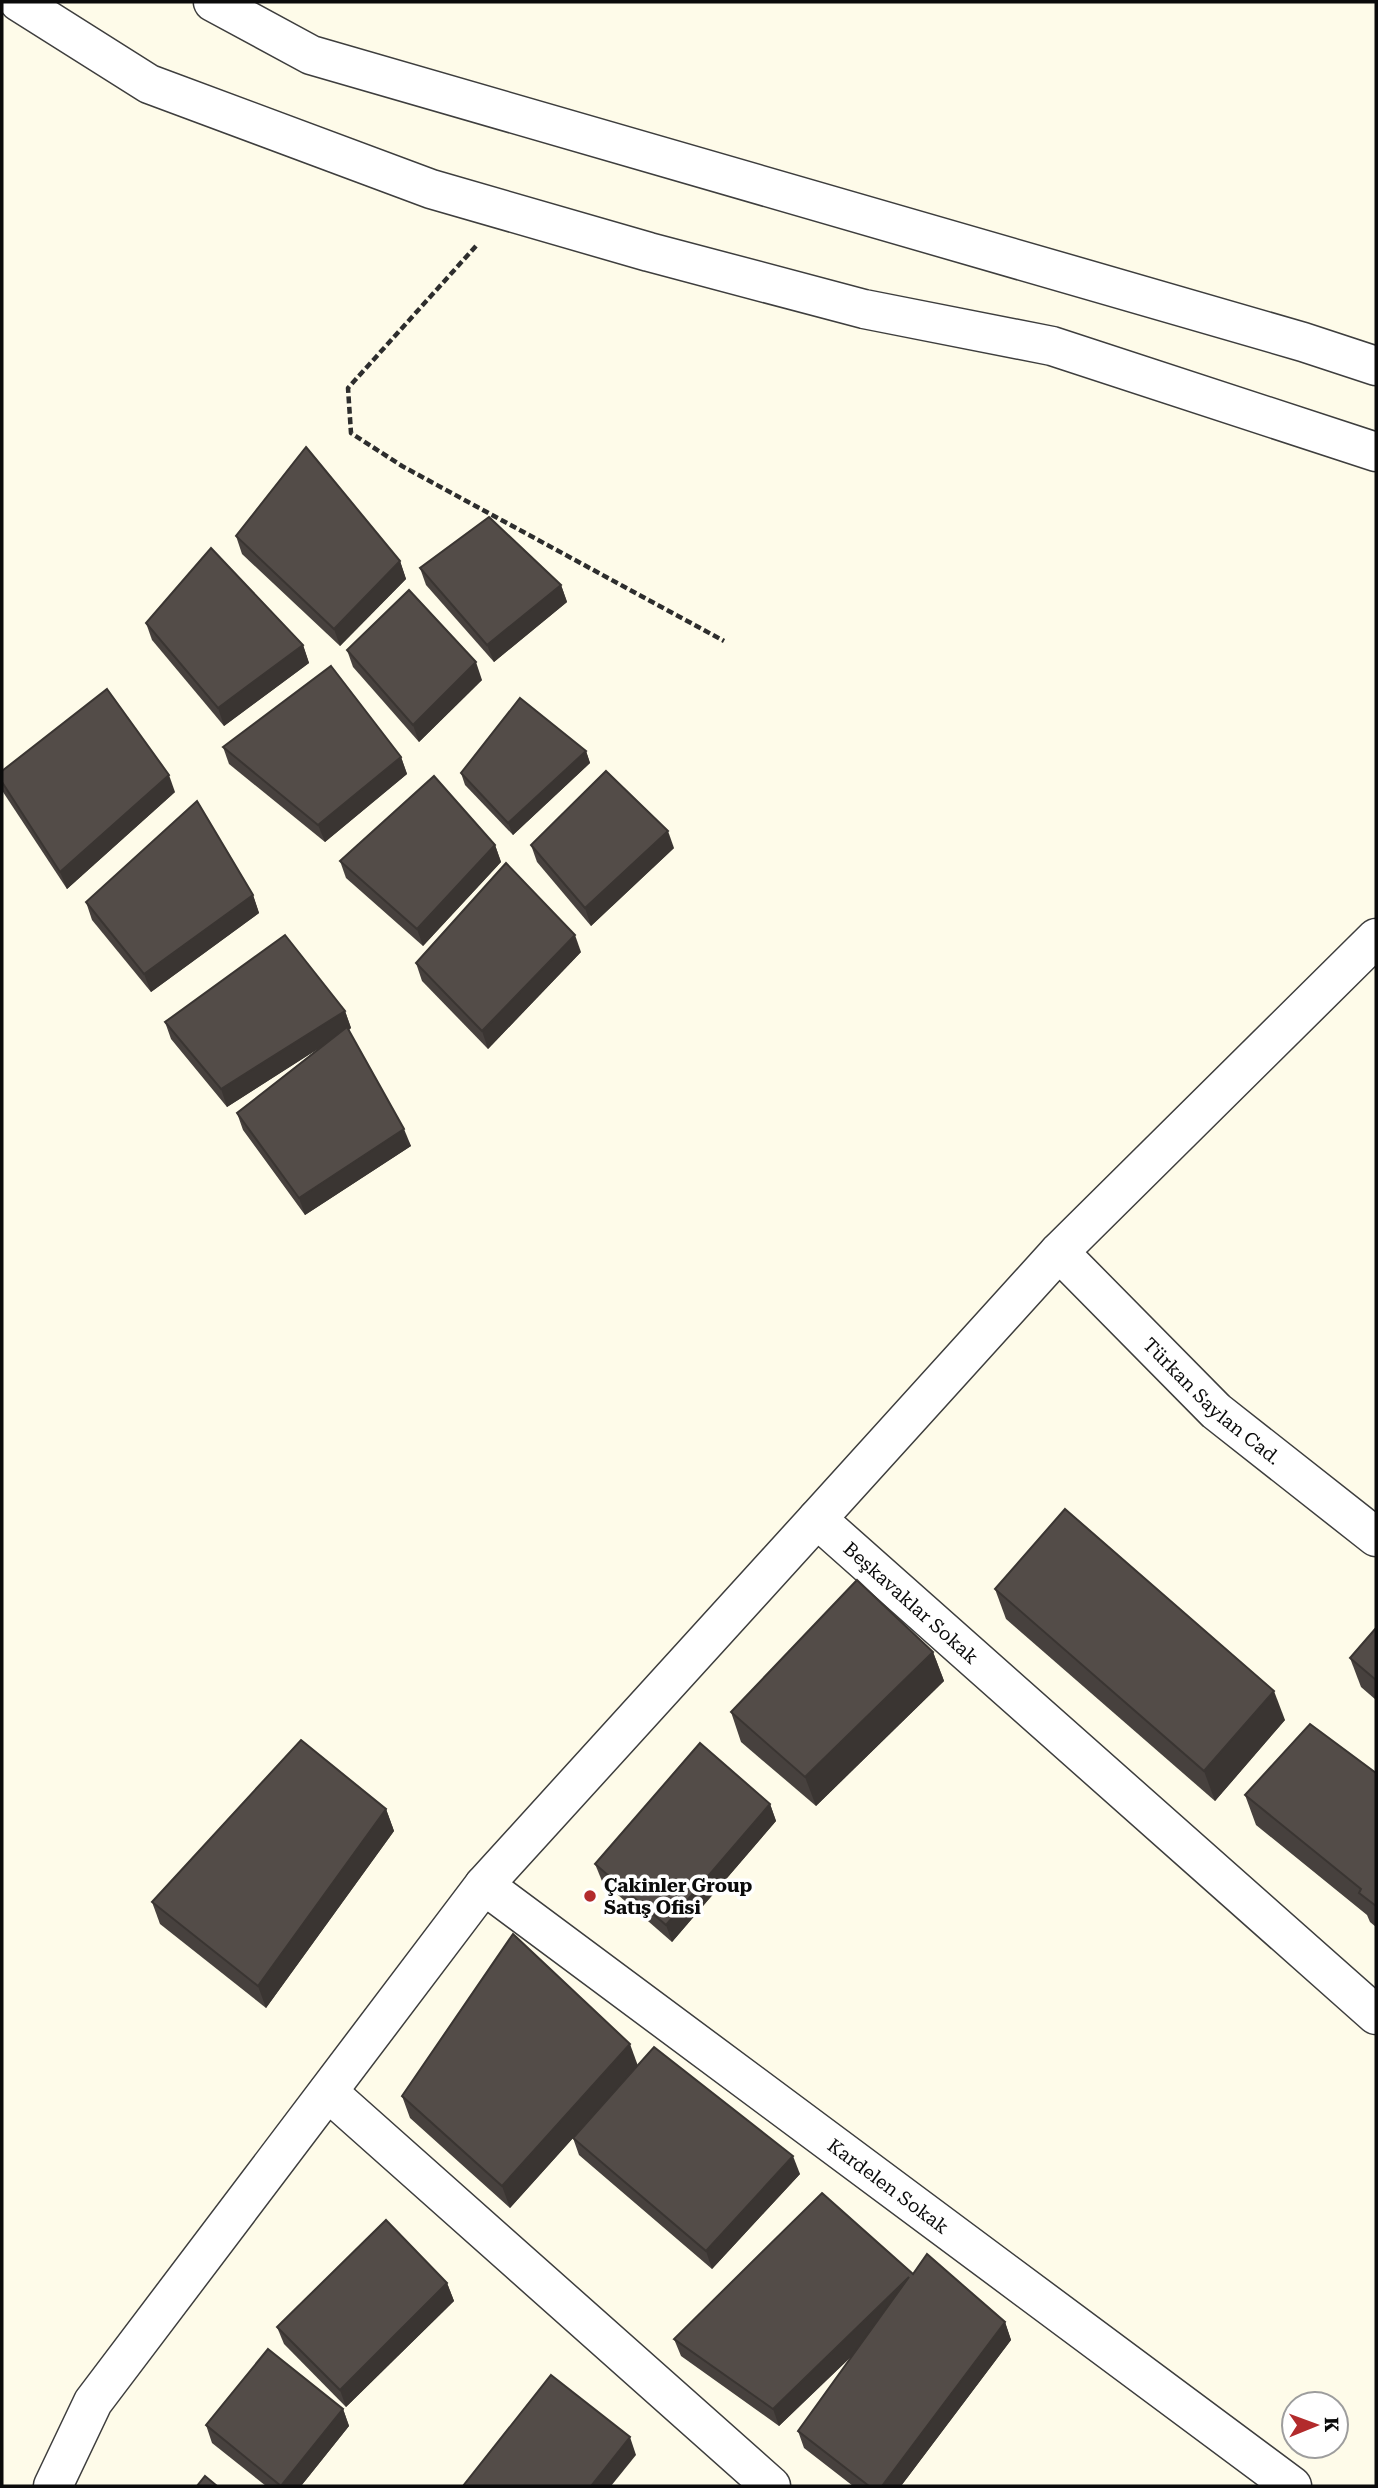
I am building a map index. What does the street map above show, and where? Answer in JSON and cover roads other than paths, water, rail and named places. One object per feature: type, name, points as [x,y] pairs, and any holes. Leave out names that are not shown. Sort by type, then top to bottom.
[{"type":"street","points":[[19,2],[149,85],[431,189],[649,253],[864,309],[1052,346],[1376,452]]},
{"type":"street","points":[[213,2],[311,55],[1277,334],[1376,366]]},
{"type":"street","points":[[53,2486],[93,2402],[484,1885],[1059,1252],[1376,938]]},
{"type":"street","name":"Türkan Saylan Cad.","points":[[1059,1252],[1216,1411],[1376,1537]]},
{"type":"street","name":"Beşkavaklar Sokak","points":[[817,1519],[1376,2015]]},
{"type":"street","name":"Kardelen Sokak","points":[[484,1885],[1292,2486]]},
{"type":"street","points":[[328,2092],[771,2486]]},
{"type":"place","name":"Çakinler Group Satış Ofisi","points":[[590,1896]]}]
